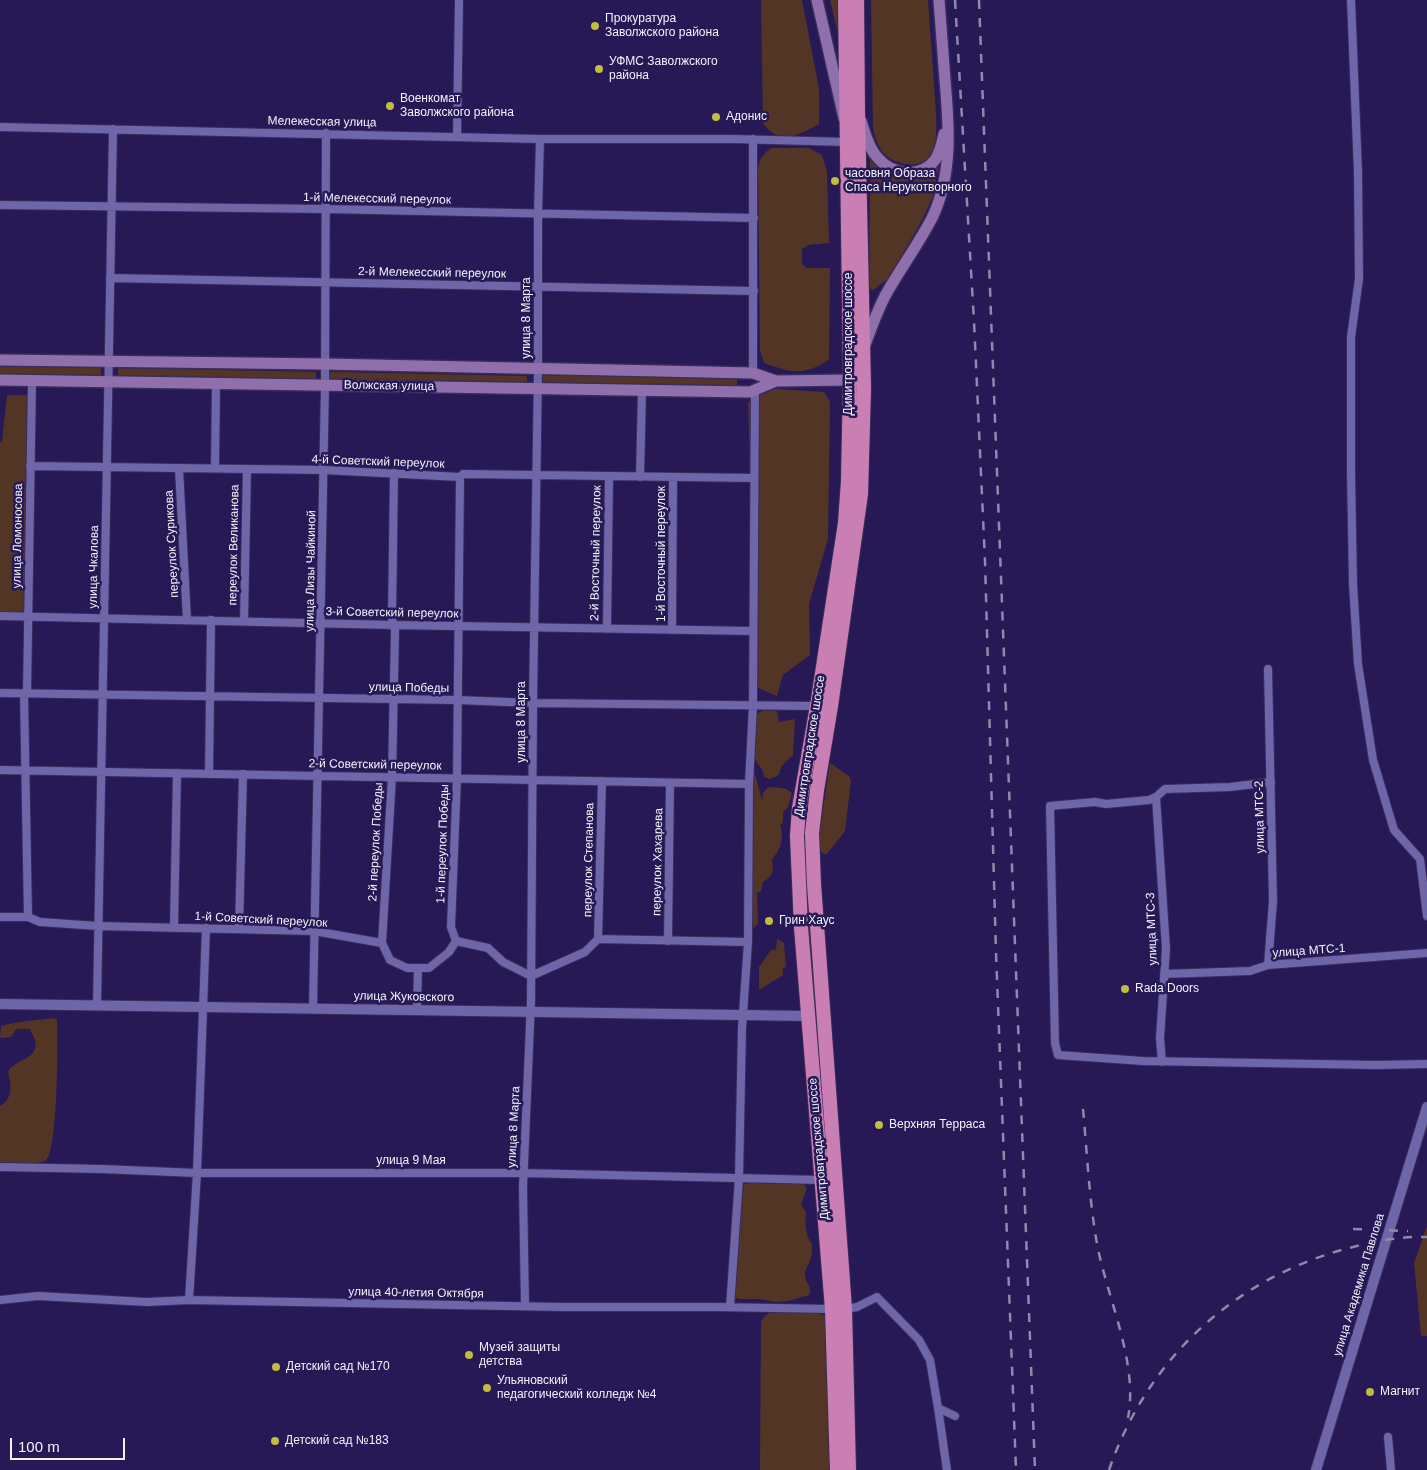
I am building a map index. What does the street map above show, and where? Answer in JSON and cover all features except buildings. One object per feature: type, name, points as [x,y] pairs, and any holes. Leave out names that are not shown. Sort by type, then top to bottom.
[{"type":"highway","points":[[846,0],[851,138]]},
{"type":"highway","points":[[851,138],[858,114],[857,0]]},
{"type":"highway","name":"Димитровградское шоссе","points":[[837,1470],[844,1308],[821,1180],[798,880],[798,830],[799,808],[817,706],[845,523],[857,379],[863,352],[851,138]]},
{"type":"highway","name":"Димитровградское шоссе","points":[[849,1470],[844,1308],[812,833],[861,494],[864,443],[857,379],[851,138]]},
{"type":"highway","points":[[808,1016],[824,1016]]},
{"type":"main road","points":[[817,0],[838,98],[851,138]]},
{"type":"main road","points":[[863,352],[873,321],[885,296],[932,217],[938,203],[946,172],[948,118],[940,0]]},
{"type":"main road","points":[[858,114],[869,144],[877,157],[892,169],[903,173],[919,171],[935,160],[948,118]]},
{"type":"main road","name":"Волжская улица","points":[[0,360],[325,364],[538,370],[754,373],[776,382]]},
{"type":"main road","name":"Волжская улица","points":[[0,380],[750,392],[776,382],[857,379]]},
{"type":"street","points":[[456,137],[459,0]]},
{"type":"street","points":[[1352,0],[1358,172],[1359,279],[1351,337],[1351,472],[1353,584],[1358,664],[1374,760],[1394,830],[1420,859],[1427,916]]},
{"type":"street","name":"Мелекесская улица","points":[[0,127],[540,139],[851,138]]},
{"type":"street","name":"улица Чкалова","points":[[97,1005],[113,129]]},
{"type":"street","name":"улица Лизы Чайкиной","points":[[313,1008],[324,470],[326,133]]},
{"type":"street","name":"улица 8 Марта","points":[[526,1306],[523,1173],[531,976],[540,139]]},
{"type":"street","points":[[753,139],[754,373]]},
{"type":"street","name":"1-й Мелекесский переулок","points":[[0,205],[326,209],[754,218]]},
{"type":"street","name":"2-й Мелекесский переулок","points":[[110,278],[754,291]]},
{"type":"street","name":"улица Ломоносова","points":[[28,917],[24,771],[32,380]]},
{"type":"street","points":[[215,468],[216,384]]},
{"type":"street","points":[[640,477],[642,390]]},
{"type":"street","points":[[730,1307],[739,1178],[743,1015],[748,942],[749,784],[753,705],[755,390]]},
{"type":"street","name":"4-й Советский переулок","points":[[30,466],[324,470],[460,477],[463,474],[754,478]]},
{"type":"street","name":"переулок Сурикова","points":[[180,468],[186,620]]},
{"type":"street","name":"переулок Великанова","points":[[244,621],[247,469]]},
{"type":"street","name":"2-й переулок Победы","points":[[382,943],[392,777],[394,699],[395,631],[392,619],[394,474]]},
{"type":"street","name":"1-й переулок Победы","points":[[456,940],[451,927],[456,778],[460,477]]},
{"type":"street","name":"2-й Восточный переулок","points":[[607,629],[609,477]]},
{"type":"street","name":"1-й Восточный переулок","points":[[672,630],[674,478]]},
{"type":"street","name":"3-й Советский переулок","points":[[0,616],[753,631]]},
{"type":"street","points":[[209,774],[211,620]]},
{"type":"street","name":"улица МТС-2","points":[[1268,669],[1273,901],[1268,965]]},
{"type":"street","name":"улица Победы","points":[[0,693],[457,700],[533,703],[817,706]]},
{"type":"street","name":"2-й Советский переулок","points":[[0,770],[749,784]]},
{"type":"street","points":[[174,927],[177,773]]},
{"type":"street","points":[[239,929],[243,774]]},
{"type":"street","name":"переулок Степанова","points":[[598,939],[602,781]]},
{"type":"street","points":[[1270,782],[1230,787],[1165,788],[1156,797],[1149,800],[1050,806],[1054,1034],[1058,1055],[1162,1062],[1350,1065],[1427,1064]]},
{"type":"street","name":"переулок Хахарева","points":[[668,940],[670,783]]},
{"type":"street","name":"улица МТС-3","points":[[1156,797],[1166,948],[1160,1038],[1162,1062]]},
{"type":"street","name":"1-й Советский переулок","points":[[0,917],[28,917],[40,922],[98,926],[314,931],[382,943]]},
{"type":"street","points":[[189,1300],[197,1174],[206,928]]},
{"type":"street","points":[[382,943],[390,960],[408,968],[430,968],[449,952],[456,940],[488,948],[503,962],[531,976],[585,952],[598,939],[748,942]]},
{"type":"street","name":"улица МТС-1","points":[[1164,974],[1250,971],[1268,965],[1427,953]]},
{"type":"street","points":[[417,1010],[418,968]]},
{"type":"street","name":"улица Жуковского","points":[[0,1004],[808,1016]]},
{"type":"street","name":"улица Академика Павлова","points":[[1316,1470],[1427,1107]]},
{"type":"street","name":"улица 9 Мая","points":[[0,1167],[102,1169],[197,1174],[523,1173],[821,1180]]},
{"type":"street","name":"улица 40-летия Октября","points":[[0,1300],[38,1296],[147,1302],[189,1300],[526,1306],[844,1308]]},
{"type":"street","points":[[844,1308],[877,1297],[919,1340],[930,1360],[947,1470]]},
{"type":"street","points":[[938,1408],[955,1416]]},
{"type":"street","points":[[1388,1437],[1391,1470]]},
{"type":"shaded area","points":[[761,0],[802,0],[819,89],[819,124],[797,135],[782,136],[776,134],[763,123]]},
{"type":"shaded area","points":[[830,0],[840,0],[842,51]]},
{"type":"shaded area","points":[[871,0],[928,0],[936,130],[935,145],[932,153],[928,159],[922,162],[907,164],[892,160],[883,152],[876,139],[873,128]]},
{"type":"shaded area","points":[[772,148],[809,148],[822,155],[827,171],[829,243],[808,245],[802,249],[802,264],[807,268],[830,268],[829,360],[804,371],[790,371],[764,363],[760,351],[758,168],[762,156]]},
{"type":"shaded area","points":[[870,158],[887,172],[903,178],[920,176],[939,166],[933,196],[923,218],[890,277],[873,290],[869,288]]},
{"type":"shaded area","points":[[0,365],[101,366],[101,376],[0,375]]},
{"type":"shaded area","points":[[118,368],[316,372],[316,382],[118,378]]},
{"type":"shaded area","points":[[329,372],[527,376],[527,385],[329,382]]},
{"type":"shaded area","points":[[543,375],[737,378],[737,388],[543,384]]},
{"type":"shaded area","points":[[765,388],[824,392],[830,402],[828,539],[809,604],[810,655],[783,675],[777,696],[756,687],[748,403]]},
{"type":"shaded area","points":[[7,395],[31,395],[27,612],[0,612],[0,442],[2,442]]},
{"type":"shaded area","points":[[764,710],[777,711],[779,722],[795,719],[793,755],[783,765],[779,775],[769,779],[764,777],[753,751],[753,716]]},
{"type":"shaded area","points":[[830,763],[849,776],[851,781],[845,831],[826,855],[820,851],[819,835]]},
{"type":"shaded area","points":[[752,770],[754,771],[762,800],[763,793],[768,787],[783,788],[792,793],[788,807],[783,812],[783,822],[780,826],[782,839],[772,859],[772,872],[770,877],[763,882],[761,891],[757,893],[758,924],[752,929],[745,831]]},
{"type":"shaded area","points":[[777,939],[784,943],[786,967],[783,968],[783,975],[759,990],[759,967],[771,950],[776,950]]},
{"type":"shaded area","points":[[53,1018],[57,1020],[57,1070],[55,1117],[50,1152],[46,1160],[37,1163],[0,1162],[0,1106],[8,1099],[9,1095],[8,1072],[15,1064],[34,1052],[36,1047],[30,1029],[16,1029],[11,1037],[0,1038],[1,1026]]},
{"type":"shaded area","points":[[795,1180],[801,1181],[807,1188],[801,1205],[806,1212],[806,1229],[812,1244],[811,1257],[805,1274],[810,1288],[809,1295],[788,1301],[776,1302],[759,1299],[739,1299],[731,1296],[728,1280],[729,1255],[739,1225],[740,1214],[734,1193],[749,1182],[781,1184]]},
{"type":"shaded area","points":[[1427,1226],[1427,1336],[1421,1336],[1414,1263]]},
{"type":"shaded area","points":[[773,1312],[815,1312],[826,1316],[831,1470],[760,1470],[761,1322],[763,1318]]},
{"type":"railway","points":[[955,0],[974,321],[985,561],[996,953],[1016,1470]]},
{"type":"railway","points":[[979,0],[1035,1470]]},
{"type":"railway","points":[[1083,1109],[1096,1238],[1100,1259],[1120,1328],[1129,1374],[1128,1418]]},
{"type":"railway","points":[[1353,1229],[1408,1231]]},
{"type":"railway","points":[[1109,1470],[1125,1430],[1146,1393],[1171,1360],[1199,1330],[1231,1304],[1266,1281],[1304,1263],[1345,1249],[1375,1242],[1406,1237],[1427,1237]]},
{"type":"place","name":"Прокуратура Заволжского района","points":[[595,26]]},
{"type":"place","name":"УФМС Заволжского района","points":[[599,69]]},
{"type":"place","name":"Военкомат Заволжского района","points":[[390,106]]},
{"type":"place","name":"Адонис","points":[[716,117]]},
{"type":"place","name":"часовня Образа Спаса Нерукотворного","points":[[835,181]]},
{"type":"place","name":"Грин Хаус","points":[[769,921]]},
{"type":"place","name":"Rada Doors","points":[[1125,989]]},
{"type":"place","name":"Верхняя Терраса","points":[[879,1125]]},
{"type":"place","name":"Музей защиты детства","points":[[469,1355]]},
{"type":"place","name":"Детский сад №170","points":[[276,1367]]},
{"type":"place","name":"Ульяновский педагогический колледж №4","points":[[487,1388]]},
{"type":"place","name":"Магнит","points":[[1370,1392]]},
{"type":"place","name":"Детский сад №183","points":[[275,1441]]}]
